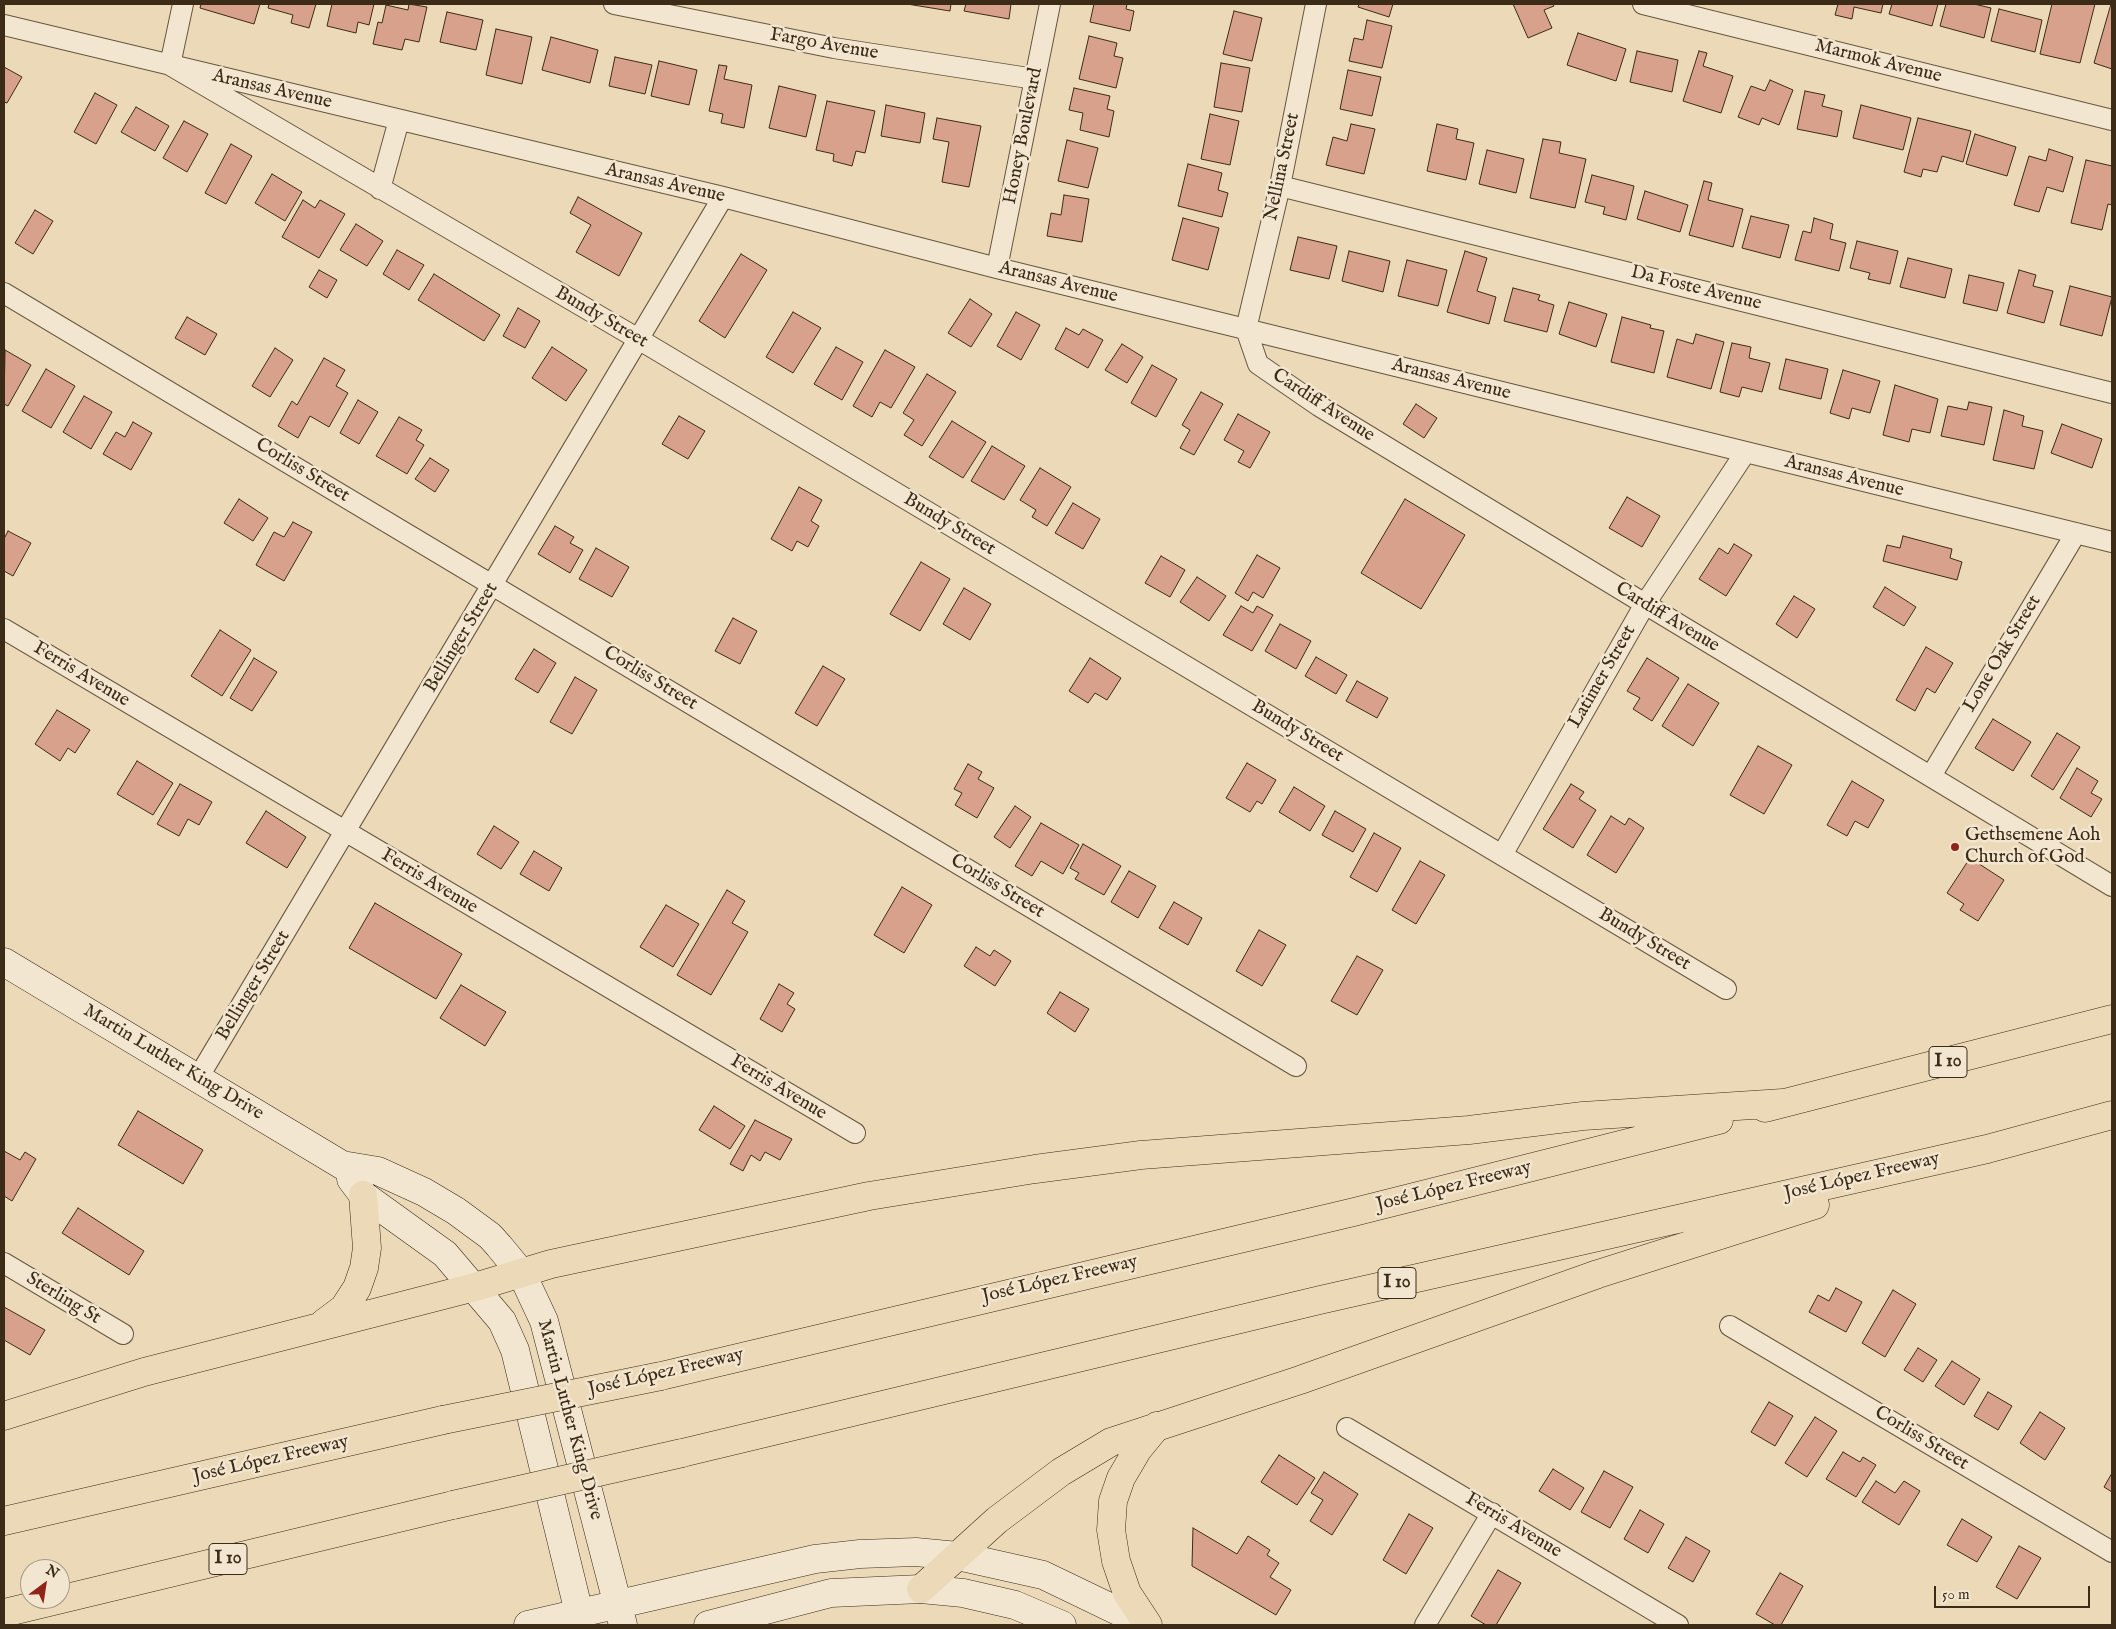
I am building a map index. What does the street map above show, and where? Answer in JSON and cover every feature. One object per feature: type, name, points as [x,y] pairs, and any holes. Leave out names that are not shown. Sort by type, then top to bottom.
[{"type":"highway","name":"José López Freeway","points":[[4,1521],[443,1420],[661,1376],[1347,1214],[2112,1019]]},
{"type":"highway","points":[[4,1416],[144,1372],[475,1287],[551,1264],[869,1196],[1035,1168],[1141,1155],[1469,1130],[1583,1116],[1783,1104]]},
{"type":"highway","name":"José López Freeway","points":[[4,1613],[1320,1300],[1987,1149],[2112,1115]]},
{"type":"highway","points":[[922,1589],[997,1520],[1061,1472],[1110,1442],[1300,1380],[1598,1274],[1987,1149]]},
{"type":"highway","points":[[321,1325],[344,1308],[358,1288],[367,1248],[362,1195]]},
{"type":"highway","points":[[1147,1625],[1126,1593],[1116,1560],[1111,1530],[1113,1501],[1121,1478],[1138,1449],[1157,1426]]},
{"type":"main road","name":"Martin Luther King Drive","points":[[4,962],[342,1165],[378,1172],[424,1192],[490,1236],[522,1274],[544,1321],[554,1350],[621,1615]]},
{"type":"main road","name":"Martin Luther King Drive","points":[[342,1165],[362,1195],[445,1254],[502,1321],[515,1350],[580,1619]]},
{"type":"main road","points":[[528,1625],[621,1615],[816,1559],[860,1554],[916,1552],[958,1556],[1042,1575],[1086,1594],[1147,1625]]},
{"type":"main road","points":[[708,1625],[831,1593],[922,1589],[963,1594],[1015,1605],[1062,1625]]},
{"type":"street","points":[[170,65],[182,4]]},
{"type":"street","name":"Fargo Avenue","points":[[614,4],[834,48],[1036,79]]},
{"type":"street","name":"Honey Boulevard","points":[[997,268],[1050,4]]},
{"type":"street","name":"Nellina Street","points":[[1246,329],[1280,186],[1316,4]]},
{"type":"street","name":"Marmok Avenue","points":[[1643,4],[2112,120]]},
{"type":"street","name":"Aransas Avenue","points":[[4,24],[724,197],[997,268],[2112,542]]},
{"type":"street","name":"Bundy Street","points":[[170,65],[380,190],[640,340],[1726,989]]},
{"type":"street","points":[[380,190],[399,120]]},
{"type":"street","name":"Da Foste Avenue","points":[[1280,186],[2112,393]]},
{"type":"street","name":"Bellinger Street","points":[[198,1078],[724,197]]},
{"type":"street","name":"Corliss Street","points":[[4,293],[1296,1066]]},
{"type":"street","name":"Cardiff Avenue","points":[[1246,329],[1258,364],[1319,406],[2112,886]]},
{"type":"street","name":"Latimer Street","points":[[1502,855],[1645,604],[1745,453]]},
{"type":"street","name":"Lone Oak Street","points":[[1931,776],[2076,533]]},
{"type":"street","name":"Ferris Avenue","points":[[4,629],[855,1133]]},
{"type":"street","name":"Sterling St","points":[[4,1263],[123,1334]]},
{"type":"street","name":"Corliss Street","points":[[1730,1326],[2112,1552]]},
{"type":"street","name":"Ferris Avenue","points":[[1348,1428],[1678,1625]]},
{"type":"street","points":[[1425,1625],[1492,1513]]},
{"type":"building","points":[[201,4],[260,4],[254,24],[200,8]]},
{"type":"building","points":[[269,4],[316,4],[309,28],[291,23],[293,15],[268,8]]},
{"type":"building","points":[[332,4],[374,4],[369,25],[358,22],[356,33],[327,26]]},
{"type":"building","points":[[409,4],[427,7],[419,42],[405,39],[402,50],[373,44],[378,22],[382,23],[386,5],[408,10]]},
{"type":"building","points":[[907,4],[951,4],[950,11]]},
{"type":"building","points":[[966,4],[1011,4],[1009,19],[964,11]]},
{"type":"building","points":[[1094,4],[1127,4],[1126,9],[1134,11],[1130,31],[1090,22]]},
{"type":"building","points":[[1359,4],[1393,4],[1389,17],[1358,7]]},
{"type":"building","points":[[1513,4],[1553,4],[1554,6],[1544,10],[1552,28],[1528,38]]},
{"type":"building","points":[[1838,4],[1883,4],[1881,13],[1854,7],[1852,19],[1835,15]]},
{"type":"building","points":[[1892,4],[1938,4],[1932,26],[1889,14]]},
{"type":"building","points":[[1946,4],[1974,4],[1991,8],[1984,38],[1940,26]]},
{"type":"building","points":[[2052,4],[2095,4],[2080,63],[2040,54]]},
{"type":"building","points":[[2112,5],[2112,69],[2094,63]]},
{"type":"building","points":[[1999,9],[2042,20],[2035,52],[1991,41]]},
{"type":"building","points":[[1234,11],[1262,18],[1252,61],[1223,54]]},
{"type":"building","points":[[447,12],[483,20],[476,50],[440,42]]},
{"type":"building","points":[[1367,20],[1392,26],[1382,68],[1349,61],[1354,38],[1363,40]]},
{"type":"building","points":[[496,29],[532,37],[522,84],[486,75]]},
{"type":"building","points":[[1578,33],[1626,49],[1616,81],[1567,65]]},
{"type":"building","points":[[1089,36],[1117,43],[1114,56],[1123,58],[1116,88],[1079,79]]},
{"type":"building","points":[[551,37],[598,50],[590,83],[542,70]]},
{"type":"building","points":[[1637,51],[1678,60],[1672,92],[1630,82]]},
{"type":"building","points":[[1699,51],[1707,53],[1703,66],[1733,76],[1721,113],[1683,101]]},
{"type":"building","points":[[615,57],[652,65],[645,94],[609,86]]},
{"type":"building","points":[[659,61],[697,70],[689,105],[651,96]]},
{"type":"building","points":[[1221,63],[1250,68],[1242,112],[1214,107]]},
{"type":"building","points":[[719,65],[727,66],[724,79],[752,85],[744,128],[721,123],[723,114],[709,111]]},
{"type":"building","points":[[4,67],[22,77],[7,103],[4,102]]},
{"type":"building","points":[[1348,70],[1381,77],[1372,116],[1340,109]]},
{"type":"building","points":[[1770,80],[1793,90],[1779,125],[1762,118],[1759,125],[1738,117],[1751,86],[1765,91]]},
{"type":"building","points":[[779,86],[816,95],[806,137],[769,128]]},
{"type":"building","points":[[1074,88],[1110,96],[1107,109],[1114,111],[1109,137],[1080,130],[1083,113],[1069,110]]},
{"type":"building","points":[[1805,91],[1825,95],[1822,106],[1842,111],[1837,137],[1797,129]]},
{"type":"building","points":[[95,93],[117,105],[96,144],[74,132]]},
{"type":"building","points":[[827,101],[875,111],[865,153],[856,151],[852,166],[833,161],[834,154],[816,150]]},
{"type":"building","points":[[886,105],[925,113],[920,143],[881,136]]},
{"type":"building","points":[[1861,105],[1911,118],[1903,150],[1853,138]]},
{"type":"building","points":[[136,107],[169,126],[155,151],[121,132]]},
{"type":"building","points":[[1210,114],[1239,121],[1230,165],[1201,159]]},
{"type":"building","points":[[937,118],[981,126],[969,187],[942,182],[949,142],[933,139]]},
{"type":"building","points":[[1918,118],[1971,131],[1963,162],[1942,156],[1937,172],[1923,169],[1921,177],[1904,172]]},
{"type":"building","points":[[184,121],[208,134],[187,172],[163,158]]},
{"type":"building","points":[[1351,124],[1375,129],[1364,174],[1326,165],[1333,137],[1347,141]]},
{"type":"building","points":[[1437,124],[1458,129],[1456,139],[1474,143],[1466,180],[1427,171]]},
{"type":"building","points":[[1975,134],[2016,147],[2007,176],[1966,164]]},
{"type":"building","points":[[1543,139],[1561,142],[1559,153],[1586,159],[1575,208],[1530,198]]},
{"type":"building","points":[[1067,140],[1098,148],[1088,188],[1058,181]]},
{"type":"building","points":[[231,144],[252,156],[226,204],[205,193]]},
{"type":"building","points":[[2049,149],[2073,157],[2063,192],[2047,187],[2039,212],[2014,205],[2029,156],[2046,161]]},
{"type":"building","points":[[1487,150],[1524,159],[1516,193],[1479,184]]},
{"type":"building","points":[[2086,160],[2112,166],[2112,205],[2108,204],[2102,230],[2071,223]]},
{"type":"building","points":[[1188,164],[1222,173],[1218,190],[1228,193],[1222,217],[1178,206]]},
{"type":"building","points":[[272,174],[302,192],[285,221],[255,203]]},
{"type":"building","points":[[1592,175],[1634,186],[1626,220],[1603,214],[1605,207],[1585,202]]},
{"type":"building","points":[[1704,181],[1712,183],[1708,200],[1743,209],[1733,247],[1689,235]]},
{"type":"building","points":[[1645,191],[1688,205],[1680,232],[1637,219]]},
{"type":"building","points":[[1064,195],[1089,199],[1082,242],[1047,236],[1051,213],[1061,215]]},
{"type":"building","points":[[578,197],[642,233],[619,276],[576,252],[591,225],[570,213]]},
{"type":"building","points":[[303,200],[315,208],[320,200],[345,214],[319,258],[282,237]]},
{"type":"building","points":[[35,210],[53,221],[33,254],[15,243]]},
{"type":"building","points":[[1751,216],[1789,225],[1780,258],[1742,248]]},
{"type":"building","points":[[1183,218],[1219,228],[1208,270],[1172,260]]},
{"type":"building","points":[[1814,218],[1833,224],[1830,239],[1846,243],[1839,271],[1795,260],[1803,231],[1811,233]]},
{"type":"building","points":[[356,224],[383,241],[367,266],[340,250]]},
{"type":"building","points":[[1298,237],[1337,246],[1329,279],[1290,270]]},
{"type":"building","points":[[1857,241],[1898,251],[1890,284],[1868,279],[1870,273],[1850,268]]},
{"type":"building","points":[[397,250],[424,265],[409,290],[383,274]]},
{"type":"building","points":[[1349,251],[1390,261],[1383,292],[1342,281]]},
{"type":"building","points":[[1465,251],[1487,258],[1477,291],[1496,297],[1489,324],[1447,312]]},
{"type":"building","points":[[741,254],[767,270],[725,338],[699,321]]},
{"type":"building","points":[[1908,258],[1952,269],[1945,298],[1900,287]]},
{"type":"building","points":[[1407,260],[1447,270],[1438,306],[1398,296]]},
{"type":"building","points":[[319,270],[337,280],[327,298],[309,287]]},
{"type":"building","points":[[2019,270],[2036,275],[2033,286],[2053,291],[2044,323],[2007,313]]},
{"type":"building","points":[[434,274],[500,315],[484,341],[418,300]]},
{"type":"building","points":[[1969,275],[2004,283],[1997,311],[1963,303]]},
{"type":"building","points":[[2070,286],[2112,297],[2102,336],[2060,325]]},
{"type":"building","points":[[1513,288],[1540,295],[1538,300],[1554,305],[1547,332],[1504,321]]},
{"type":"building","points":[[970,299],[992,314],[971,347],[948,333]]},
{"type":"building","points":[[1569,302],[1607,314],[1596,347],[1559,334]]},
{"type":"building","points":[[518,308],[540,321],[525,348],[503,336]]},
{"type":"building","points":[[793,312],[821,328],[793,373],[766,357]]},
{"type":"building","points":[[1016,312],[1040,325],[1021,360],[997,346]]},
{"type":"building","points":[[187,317],[217,334],[205,355],[175,338]]},
{"type":"building","points":[[1622,317],[1651,325],[1650,328],[1664,331],[1654,373],[1611,362]]},
{"type":"building","points":[[1066,328],[1079,335],[1083,329],[1103,340],[1088,368],[1055,349]]},
{"type":"building","points":[[1696,334],[1724,342],[1711,389],[1667,377],[1677,339],[1693,344]]},
{"type":"building","points":[[1732,343],[1751,347],[1749,358],[1770,363],[1762,392],[1742,387],[1739,397],[1720,392]]},
{"type":"building","points":[[1122,344],[1143,357],[1127,383],[1105,370]]},
{"type":"building","points":[[552,347],[587,370],[566,401],[532,378]]},
{"type":"building","points":[[836,347],[863,362],[842,400],[814,384]]},
{"type":"building","points":[[275,348],[293,360],[270,397],[252,386]]},
{"type":"building","points":[[5,350],[31,365],[8,406],[4,404]]},
{"type":"building","points":[[885,350],[915,367],[891,408],[880,402],[872,417],[853,406]]},
{"type":"building","points":[[324,358],[345,370],[336,386],[348,393],[329,427],[310,416],[298,438],[278,426],[292,401],[297,405]]},
{"type":"building","points":[[1786,359],[1828,369],[1821,399],[1779,389]]},
{"type":"building","points":[[1152,365],[1177,379],[1156,417],[1131,403]]},
{"type":"building","points":[[46,369],[75,386],[51,428],[22,411]]},
{"type":"building","points":[[1843,370],[1880,381],[1870,413],[1852,408],[1849,419],[1830,413]]},
{"type":"building","points":[[927,374],[956,392],[922,446],[904,435],[914,420],[903,413]]},
{"type":"building","points":[[1895,385],[1938,399],[1930,433],[1912,429],[1909,442],[1883,435]]},
{"type":"building","points":[[1201,392],[1223,404],[1194,455],[1180,448],[1190,430],[1182,425]]},
{"type":"building","points":[[84,396],[112,412],[91,449],[63,432]]},
{"type":"building","points":[[358,400],[378,412],[359,444],[340,433]]},
{"type":"building","points":[[1969,402],[1992,407],[1984,445],[1941,436],[1948,406],[1967,410]]},
{"type":"building","points":[[1416,404],[1437,418],[1424,438],[1403,424]]},
{"type":"building","points":[[2004,410],[2024,416],[2022,426],[2043,431],[2034,469],[1993,460]]},
{"type":"building","points":[[1238,414],[1270,432],[1250,468],[1238,462],[1244,451],[1224,440]]},
{"type":"building","points":[[679,416],[705,431],[688,459],[662,444]]},
{"type":"building","points":[[399,417],[422,430],[416,440],[424,445],[407,474],[376,456]]},
{"type":"building","points":[[952,421],[986,442],[963,478],[929,457]]},
{"type":"building","points":[[133,422],[152,433],[131,470],[103,454],[116,432],[125,437]]},
{"type":"building","points":[[2062,424],[2102,439],[2092,468],[2051,453]]},
{"type":"building","points":[[992,446],[1025,466],[1004,500],[971,481]]},
{"type":"building","points":[[430,458],[449,470],[435,492],[415,479]]},
{"type":"building","points":[[1040,468],[1071,487],[1047,526],[1032,517],[1036,510],[1020,500]]},
{"type":"building","points":[[799,487],[822,500],[811,521],[819,526],[808,547],[797,541],[792,551],[771,539]]},
{"type":"building","points":[[1627,497],[1660,516],[1642,547],[1609,528]]},
{"type":"building","points":[[239,499],[268,518],[253,541],[224,523]]},
{"type":"building","points":[[1405,499],[1465,535],[1421,609],[1361,573]]},
{"type":"building","points":[[1073,503],[1100,519],[1083,549],[1055,533]]},
{"type":"building","points":[[293,522],[312,532],[284,581],[256,565],[274,532],[284,537]]},
{"type":"building","points":[[555,526],[574,537],[570,543],[583,550],[570,573],[538,554]]},
{"type":"building","points":[[8,531],[31,543],[13,576],[4,571],[4,539]]},
{"type":"building","points":[[1903,536],[1952,549],[1950,558],[1962,562],[1957,580],[1883,561],[1887,545],[1900,548]]},
{"type":"building","points":[[1734,544],[1752,555],[1726,596],[1699,579],[1719,548],[1728,554]]},
{"type":"building","points":[[596,548],[629,567],[612,597],[579,579]]},
{"type":"building","points":[[1257,555],[1280,568],[1263,598],[1253,592],[1248,601],[1235,593]]},
{"type":"building","points":[[1161,556],[1185,570],[1170,597],[1145,583]]},
{"type":"building","points":[[921,562],[950,579],[920,631],[890,614]]},
{"type":"building","points":[[1197,577],[1226,596],[1209,621],[1180,602]]},
{"type":"building","points":[[1885,587],[1916,607],[1904,626],[1873,607]]},
{"type":"building","points":[[964,588],[991,604],[970,640],[943,624]]},
{"type":"building","points":[[1794,596],[1815,609],[1797,638],[1776,624]]},
{"type":"building","points":[[1241,606],[1253,613],[1257,606],[1273,615],[1252,651],[1223,635]]},
{"type":"building","points":[[733,618],[757,631],[740,664],[715,651]]},
{"type":"building","points":[[1280,624],[1311,641],[1296,669],[1265,651]]},
{"type":"building","points":[[220,630],[251,650],[222,696],[191,676]]},
{"type":"building","points":[[1926,647],[1953,663],[1935,693],[1927,688],[1915,711],[1896,700]]},
{"type":"building","points":[[534,649],[556,663],[538,693],[515,679]]},
{"type":"building","points":[[1316,657],[1347,675],[1336,694],[1305,676]]},
{"type":"building","points":[[254,658],[277,672],[252,711],[230,698]]},
{"type":"building","points":[[1090,658],[1121,678],[1107,700],[1095,693],[1088,703],[1069,691]]},
{"type":"building","points":[[1647,658],[1679,678],[1652,721],[1633,709],[1640,698],[1627,691]]},
{"type":"building","points":[[823,666],[845,679],[817,726],[795,713]]},
{"type":"building","points":[[575,677],[597,690],[572,734],[550,722]]},
{"type":"building","points":[[1357,681],[1388,698],[1377,718],[1346,701]]},
{"type":"building","points":[[1688,684],[1719,703],[1693,746],[1662,726]]},
{"type":"building","points":[[57,710],[90,730],[75,753],[68,748],[60,761],[35,744]]},
{"type":"building","points":[[1993,719],[2031,742],[2013,771],[1975,748]]},
{"type":"building","points":[[2057,733],[2080,747],[2053,790],[2031,776]]},
{"type":"building","points":[[1758,746],[1792,765],[1764,814],[1730,795]]},
{"type":"building","points":[[137,761],[173,783],[153,815],[117,794]]},
{"type":"building","points":[[1247,763],[1276,780],[1262,804],[1257,801],[1250,812],[1226,798]]},
{"type":"building","points":[[968,764],[982,772],[978,779],[994,788],[977,818],[955,805],[962,793],[954,789]]},
{"type":"building","points":[[2077,768],[2098,781],[2091,793],[2102,799],[2091,817],[2060,798]]},
{"type":"building","points":[[1852,781],[1884,800],[1868,828],[1855,821],[1847,836],[1827,825]]},
{"type":"building","points":[[180,784],[212,802],[199,825],[188,819],[179,836],[157,824]]},
{"type":"building","points":[[1571,784],[1584,792],[1579,799],[1596,810],[1573,848],[1543,829]]},
{"type":"building","points":[[1294,787],[1325,806],[1310,831],[1279,812]]},
{"type":"building","points":[[1015,806],[1031,817],[1010,848],[994,837]]},
{"type":"building","points":[[266,811],[306,837],[287,868],[246,843]]},
{"type":"building","points":[[1335,811],[1366,829],[1353,852],[1322,835]]},
{"type":"building","points":[[1611,816],[1625,825],[1629,818],[1644,828],[1616,873],[1587,855]]},
{"type":"building","points":[[1041,823],[1079,845],[1063,874],[1041,861],[1032,876],[1015,866]]},
{"type":"building","points":[[494,826],[519,842],[501,869],[477,854]]},
{"type":"building","points":[[1374,833],[1401,848],[1377,892],[1350,877]]},
{"type":"building","points":[[1083,844],[1121,866],[1104,895],[1075,879],[1079,873],[1070,868]]},
{"type":"building","points":[[534,851],[562,868],[549,891],[520,874]]},
{"type":"building","points":[[1970,858],[2004,880],[1978,921],[1960,910],[1964,904],[1947,893]]},
{"type":"building","points":[[1420,861],[1445,875],[1416,924],[1392,910]]},
{"type":"building","points":[[1129,871],[1156,886],[1138,918],[1111,902]]},
{"type":"building","points":[[902,887],[932,905],[904,953],[874,935]]},
{"type":"building","points":[[727,890],[745,901],[732,923],[748,932],[711,995],[677,975]]},
{"type":"building","points":[[1174,902],[1202,918],[1188,945],[1159,928]]},
{"type":"building","points":[[375,903],[462,954],[436,999],[349,948]]},
{"type":"building","points":[[666,905],[699,924],[673,967],[640,947]]},
{"type":"building","points":[[1259,930],[1286,945],[1262,986],[1236,971]]},
{"type":"building","points":[[976,947],[990,956],[994,950],[1011,961],[995,986],[964,966]]},
{"type":"building","points":[[1357,956],[1383,970],[1357,1015],[1331,1001]]},
{"type":"building","points":[[779,984],[794,993],[787,1004],[795,1009],[782,1032],[760,1019]]},
{"type":"building","points":[[461,985],[506,1012],[485,1046],[440,1018]]},
{"type":"building","points":[[1060,992],[1089,1009],[1075,1032],[1047,1013]]},
{"type":"building","points":[[714,1106],[745,1126],[730,1149],[699,1130]]},
{"type":"building","points":[[138,1111],[203,1150],[183,1184],[118,1145]]},
{"type":"building","points":[[755,1120],[792,1139],[780,1160],[765,1152],[760,1161],[751,1155],[743,1171],[730,1164]]},
{"type":"building","points":[[4,1151],[20,1160],[25,1152],[36,1159],[12,1201],[4,1196]]},
{"type":"building","points":[[78,1208],[144,1251],[129,1275],[62,1233]]},
{"type":"building","points":[[1836,1288],[1862,1302],[1846,1332],[1809,1312],[1818,1295],[1829,1301]]},
{"type":"building","points":[[1893,1290],[1916,1304],[1885,1357],[1862,1343]]},
{"type":"building","points":[[4,1307],[45,1330],[30,1355],[4,1340]]},
{"type":"building","points":[[1918,1348],[1937,1360],[1923,1382],[1904,1370]]},
{"type":"building","points":[[1952,1361],[1980,1379],[1964,1405],[1935,1386]]},
{"type":"building","points":[[1988,1392],[2012,1406],[1998,1430],[1974,1416]]},
{"type":"building","points":[[1769,1402],[1793,1416],[1775,1446],[1751,1432]]},
{"type":"building","points":[[2040,1412],[2065,1428],[2045,1460],[2020,1443]]},
{"type":"building","points":[[1815,1417],[1837,1431],[1807,1477],[1785,1463]]},
{"type":"building","points":[[1843,1452],[1860,1462],[1863,1457],[1876,1465],[1856,1497],[1826,1479]]},
{"type":"building","points":[[1279,1455],[1315,1478],[1297,1505],[1261,1482]]},
{"type":"building","points":[[1553,1469],[1584,1488],[1570,1510],[1539,1491]]},
{"type":"building","points":[[1604,1471],[1633,1487],[1610,1528],[1581,1512]]},
{"type":"building","points":[[1324,1472],[1358,1494],[1332,1535],[1310,1521],[1323,1500],[1311,1493]]},
{"type":"building","points":[[2112,1473],[2112,1492],[2104,1487]]},
{"type":"building","points":[[1876,1481],[1895,1493],[1904,1481],[1920,1491],[1899,1525],[1862,1502]]},
{"type":"building","points":[[1640,1510],[1664,1524],[1648,1553],[1624,1539]]},
{"type":"building","points":[[1409,1514],[1433,1528],[1406,1574],[1383,1560]]},
{"type":"building","points":[[1962,1519],[1992,1537],[1977,1562],[1947,1545]]},
{"type":"building","points":[[1193,1528],[1237,1554],[1248,1536],[1270,1550],[1267,1555],[1279,1563],[1270,1577],[1291,1590],[1276,1615],[1192,1566]]},
{"type":"building","points":[[1686,1537],[1710,1551],[1693,1582],[1668,1568]]},
{"type":"building","points":[[2019,1546],[2041,1558],[2017,1599],[1996,1587]]},
{"type":"building","points":[[1498,1570],[1521,1583],[1496,1625],[1486,1625],[1471,1616]]},
{"type":"building","points":[[1780,1573],[1803,1586],[1781,1625],[1775,1625],[1756,1614]]},
{"type":"place","name":"Gethsemene Aoh Church of God","points":[[1955,847]]}]
